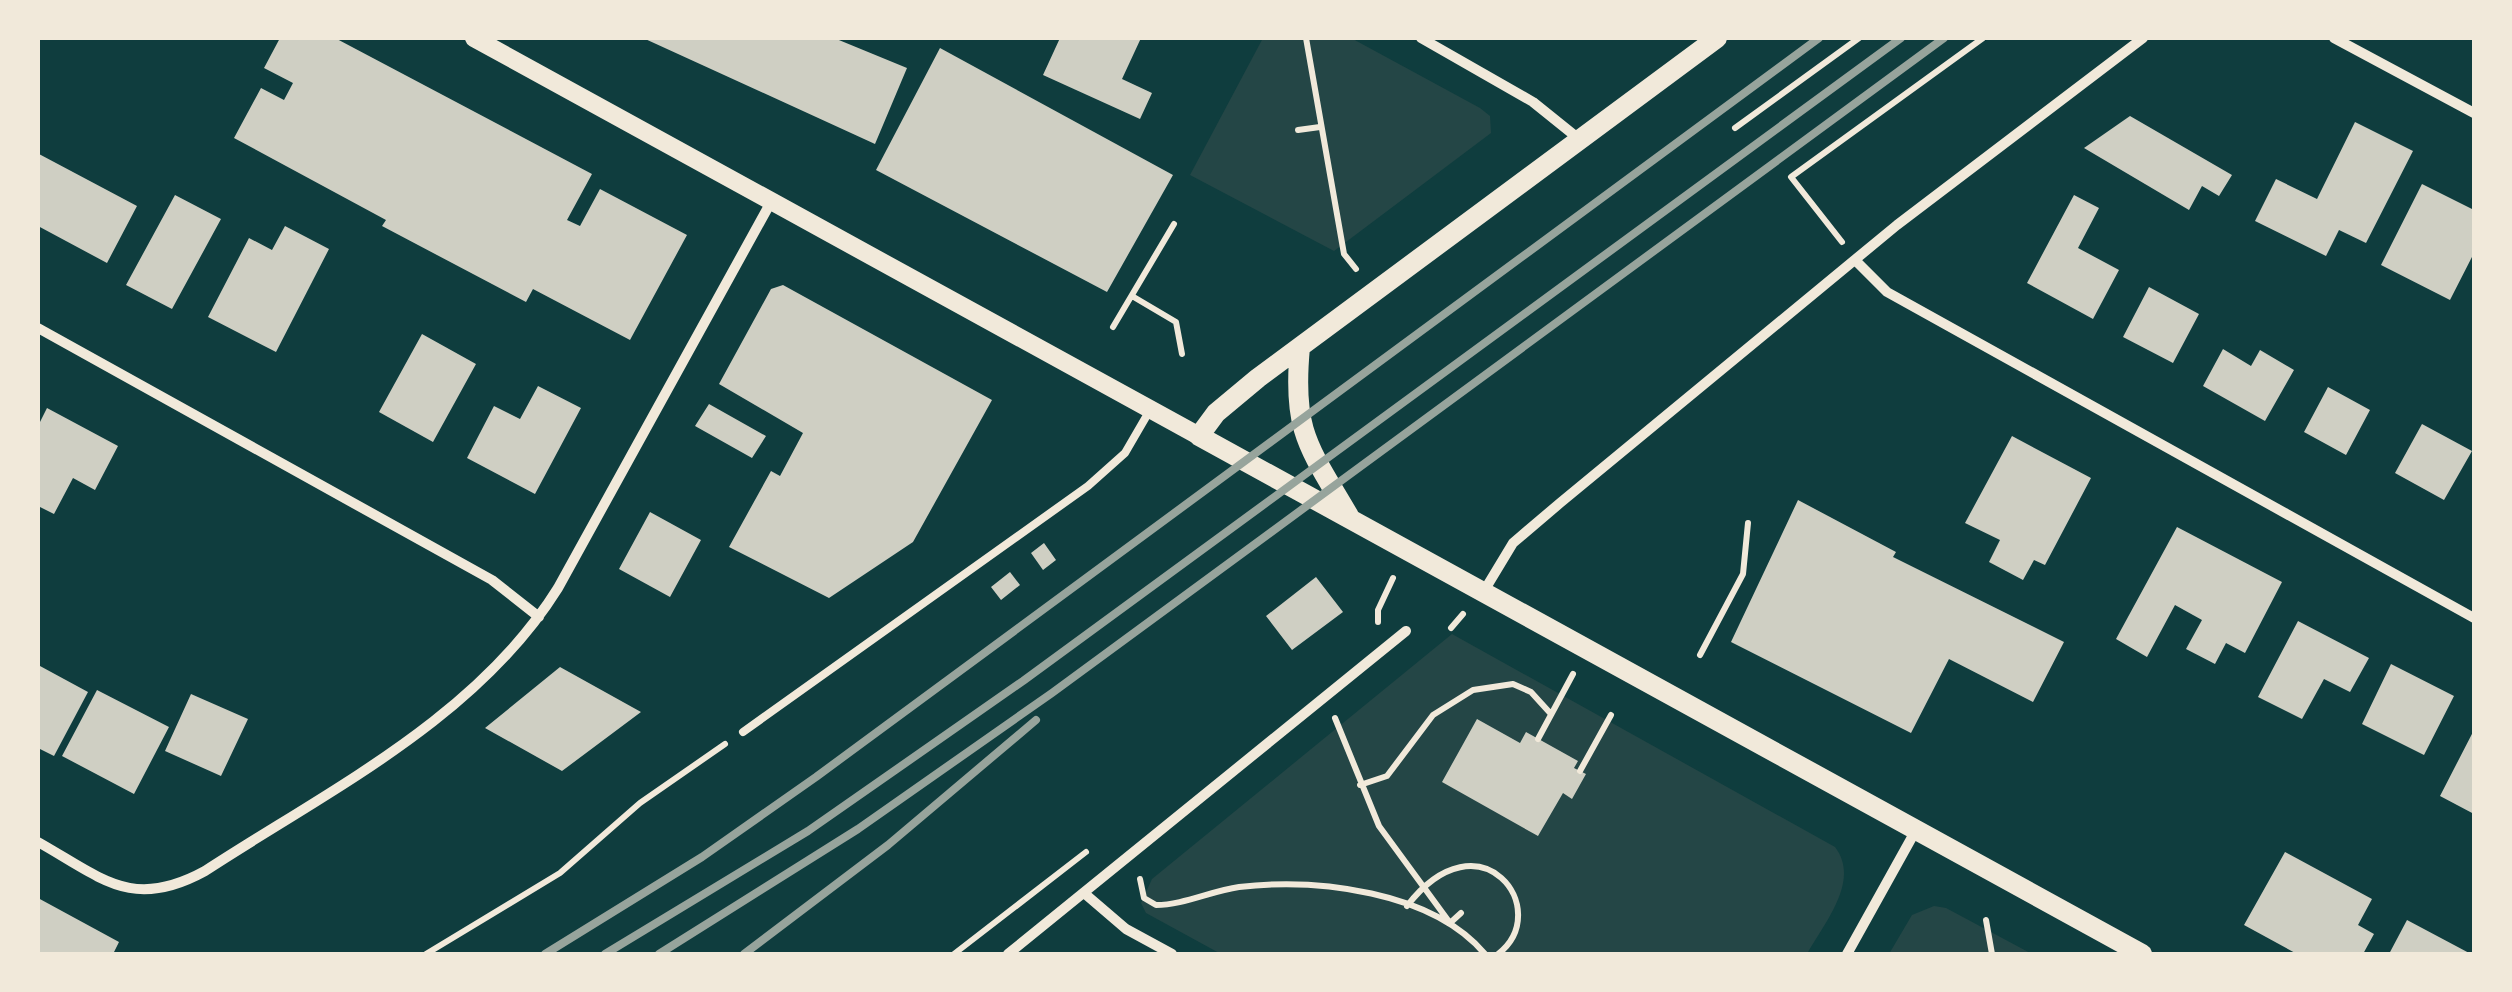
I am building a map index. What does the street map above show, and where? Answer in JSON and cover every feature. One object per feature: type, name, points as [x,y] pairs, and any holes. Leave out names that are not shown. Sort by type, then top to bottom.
[{"type":"main road","points":[[1717,38],[1300,346],[1216,413],[1199,436],[2142,954]]},
{"type":"main road","points":[[1300,346],[1298,423],[1318,467],[1351,519]]},
{"type":"street","points":[[474,38],[1199,436]]},
{"type":"street","points":[[1421,38],[1533,102],[1579,139]]},
{"type":"street","points":[[1484,591],[1522,535],[1855,260],[2143,38]]},
{"type":"street","points":[[2334,38],[2474,114]]},
{"type":"street","points":[[38,842],[103,878],[146,892],[164,890],[205,871],[434,722],[483,681],[539,617],[771,202]]},
{"type":"street","points":[[1855,260],[1887,292],[2474,618]]},
{"type":"street","points":[[38,328],[492,580],[539,617]]},
{"type":"street","points":[[1008,954],[1406,631]]},
{"type":"street","points":[[1847,954],[1916,830]]},
{"type":"street","points":[[1084,893],[1126,929],[1172,954]]},
{"type":"lane","points":[[743,732],[1088,486],[1124,453],[1150,410]]},
{"type":"path","points":[[1306,38],[1344,254]]},
{"type":"path","points":[[1735,128],[1859,38]]},
{"type":"path","points":[[1829,225],[1791,177],[1982,38]]},
{"type":"path","points":[[1298,130],[1320,127]]},
{"type":"path","points":[[1113,326],[1174,224]]},
{"type":"path","points":[[1132,296],[1176,322],[1182,354]]},
{"type":"path","points":[[1700,655],[1743,574],[1748,523]]},
{"type":"path","points":[[1379,625],[1384,592]]},
{"type":"path","points":[[1360,785],[1388,776],[1433,715],[1473,690],[1505,683],[1522,686],[1552,714]]},
{"type":"path","points":[[1538,739],[1564,690]]},
{"type":"path","points":[[1580,771],[1611,715]]},
{"type":"path","points":[[1338,721],[1379,826],[1422,890],[1450,923],[1485,953]]},
{"type":"path","points":[[426,954],[560,873],[662,786],[743,732]]},
{"type":"path","points":[[1406,906],[1459,865],[1495,872],[1512,892],[1518,918],[1512,940],[1498,954]]},
{"type":"path","points":[[1143,883],[1144,898],[1156,905],[1236,888],[1302,882],[1406,906],[1450,923]]},
{"type":"path","points":[[1450,923],[1461,913]]},
{"type":"path","points":[[1986,920],[1992,954]]},
{"type":"shaded area","points":[[1263,38],[1351,38],[1480,108],[1490,116],[1491,133],[1334,251],[1190,175]]},
{"type":"shaded area","points":[[1452,634],[1835,847],[1842,860],[1842,888],[1807,954],[1221,954],[1146,913],[1141,903],[1152,879]]},
{"type":"shaded area","points":[[1934,906],[1946,908],[2032,954],[1889,954],[1912,915]]},
{"type":"building","points":[[280,38],[335,38],[592,174],[567,220],[580,226],[600,189],[687,235],[630,340],[533,289],[526,302],[382,226],[386,220],[234,138],[261,88],[284,100],[293,83],[264,68]]},
{"type":"building","points":[[643,38],[834,38],[907,68],[875,144]]},
{"type":"building","points":[[1060,38],[1141,38],[1122,79],[1152,93],[1140,119],[1043,75]]},
{"type":"building","points":[[940,48],[1173,175],[1107,292],[876,170]]},
{"type":"building","points":[[2130,116],[2232,175],[2219,196],[2202,186],[2189,210],[2084,148]]},
{"type":"building","points":[[2355,122],[2413,151],[2366,243],[2339,230],[2326,256],[2255,221],[2276,179],[2317,199]]},
{"type":"building","points":[[39,154],[137,206],[107,263],[38,226]]},
{"type":"building","points":[[2422,184],[2474,210],[2474,253],[2450,300],[2381,265]]},
{"type":"building","points":[[175,195],[221,219],[172,309],[126,285]]},
{"type":"building","points":[[2074,195],[2099,208],[2078,248],[2119,270],[2093,319],[2027,283]]},
{"type":"building","points":[[285,226],[329,249],[276,352],[208,317],[249,238],[272,250]]},
{"type":"building","points":[[783,285],[992,400],[913,542],[829,598],[729,547],[771,471],[780,476],[803,433],[719,384],[771,289]]},
{"type":"building","points":[[2149,287],[2199,314],[2173,363],[2123,337]]},
{"type":"building","points":[[422,334],[476,364],[433,442],[379,412]]},
{"type":"building","points":[[2223,349],[2251,366],[2260,350],[2294,370],[2265,421],[2203,386]]},
{"type":"building","points":[[538,386],[581,408],[535,494],[467,458],[494,406],[520,419]]},
{"type":"building","points":[[2328,387],[2370,410],[2346,455],[2304,432]]},
{"type":"building","points":[[709,404],[766,436],[752,458],[695,426]]},
{"type":"building","points":[[47,408],[118,446],[95,490],[73,478],[54,514],[38,506],[38,426]]},
{"type":"building","points":[[2422,424],[2472,451],[2444,500],[2395,473]]},
{"type":"building","points":[[2012,436],[2091,478],[2045,565],[2034,560],[2023,580],[1989,562],[2000,540],[1965,523]]},
{"type":"building","points":[[1798,500],[1896,552],[1893,557],[2064,642],[2033,702],[1949,659],[1911,733],[1731,642]]},
{"type":"building","points":[[650,512],[701,540],[670,597],[619,569]]},
{"type":"building","points":[[2177,527],[2282,582],[2245,653],[2226,643],[2215,664],[2186,649],[2202,620],[2175,605],[2147,657],[2116,639]]},
{"type":"building","points":[[1044,543],[1056,560],[1043,570],[1031,553]]},
{"type":"building","points":[[1010,572],[1020,585],[1001,600],[991,587]]},
{"type":"building","points":[[1316,577],[1343,612],[1292,650],[1266,616]]},
{"type":"building","points":[[2298,621],[2369,658],[2350,692],[2324,679],[2302,719],[2258,697]]},
{"type":"building","points":[[2391,664],[2454,696],[2424,755],[2362,724]]},
{"type":"building","points":[[40,666],[88,692],[54,756],[38,748]]},
{"type":"building","points":[[560,667],[641,712],[562,771],[485,728]]},
{"type":"building","points":[[97,690],[169,727],[134,794],[62,756]]},
{"type":"building","points":[[191,694],[248,719],[221,776],[165,751]]},
{"type":"building","points":[[1477,719],[1520,743],[1526,732],[1578,761],[1574,768],[1586,774],[1572,799],[1563,793],[1538,836],[1442,782]]},
{"type":"building","points":[[2474,730],[2474,814],[2440,796]]},
{"type":"building","points":[[2285,852],[2372,899],[2358,925],[2374,934],[2363,954],[2297,954],[2244,925]]},
{"type":"building","points":[[38,898],[119,942],[113,954],[38,954]]},
{"type":"building","points":[[2407,920],[2471,954],[2389,954]]},
{"type":"railway","points":[[545,954],[702,857],[816,777],[1819,38]]},
{"type":"railway","points":[[605,954],[808,831],[1023,681],[1901,38]]},
{"type":"railway","points":[[659,954],[858,829],[1052,693],[1944,38]]},
{"type":"railway","points":[[744,954],[888,845],[1036,720]]}]
